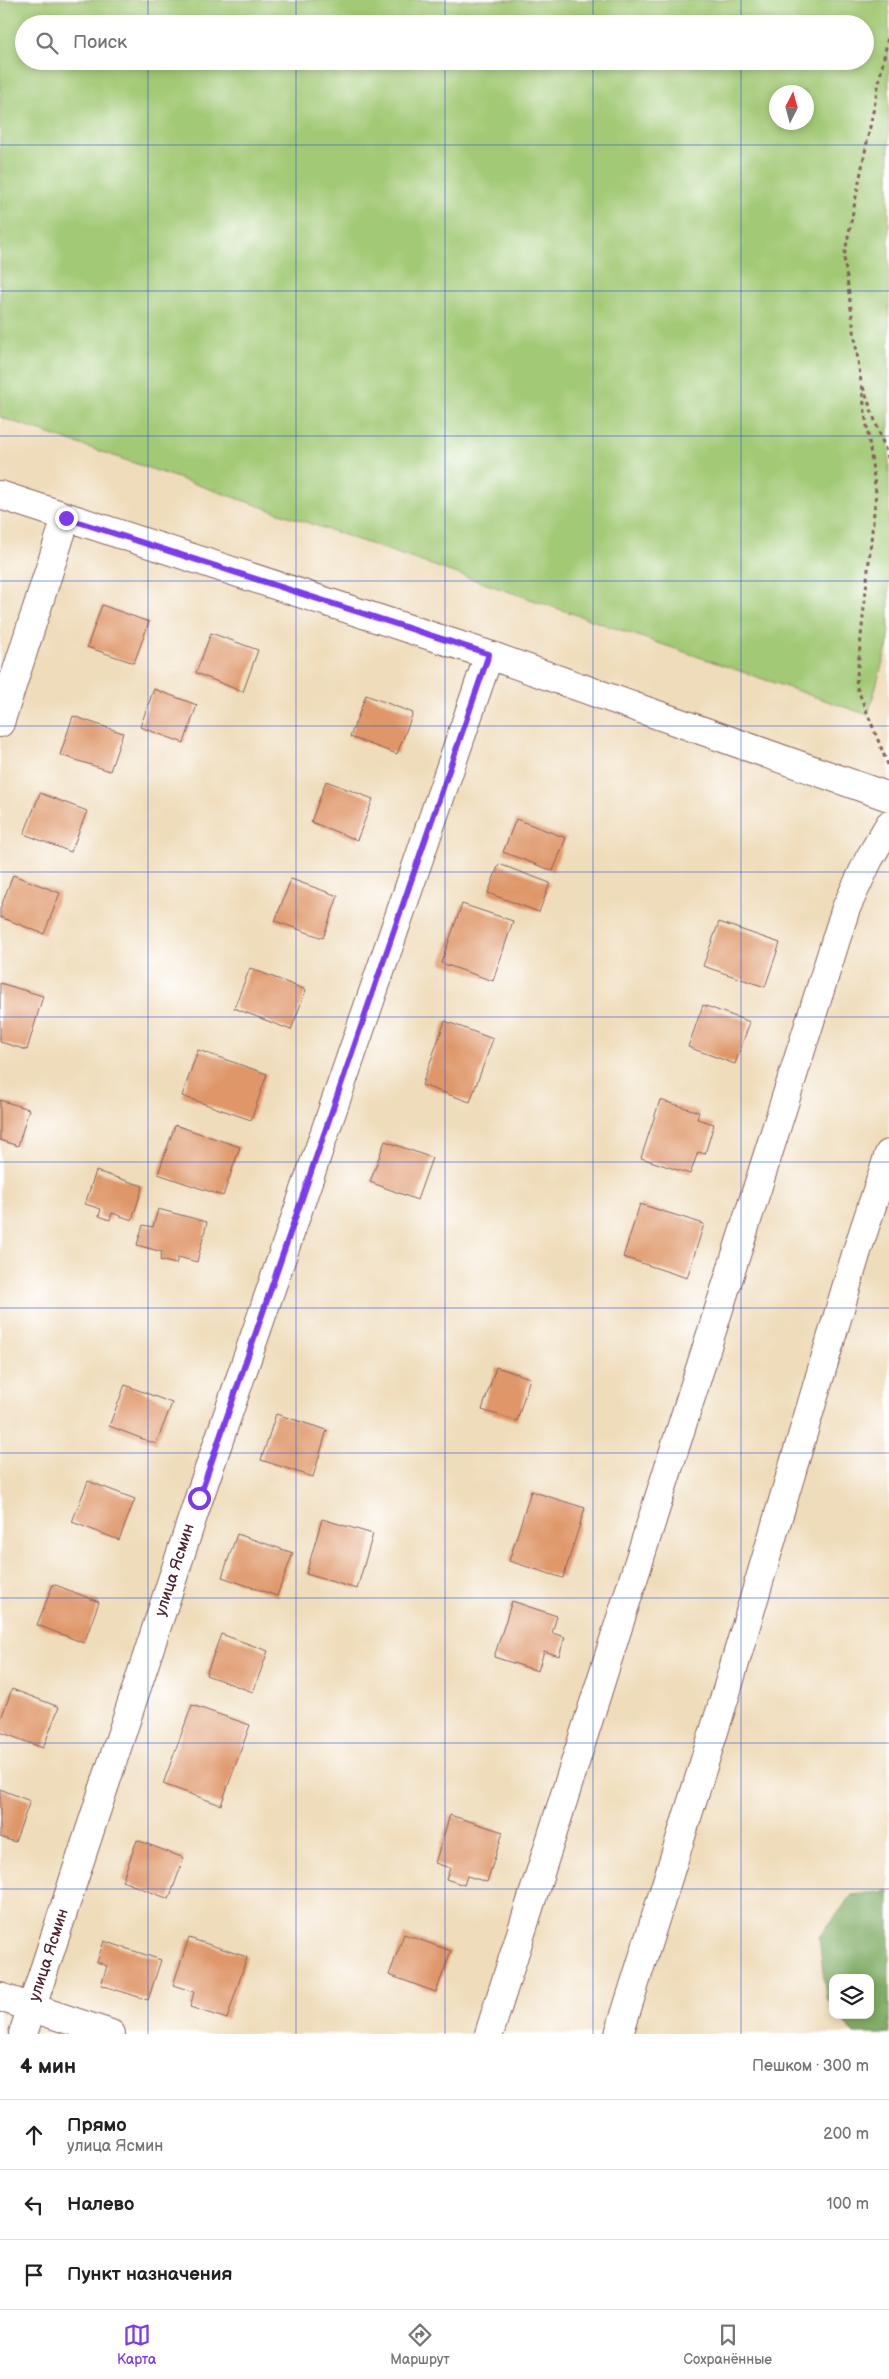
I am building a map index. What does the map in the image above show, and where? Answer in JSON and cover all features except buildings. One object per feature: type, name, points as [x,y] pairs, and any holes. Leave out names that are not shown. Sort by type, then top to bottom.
[{"type":"street","points":[[0,495],[489,654],[889,797]]},
{"type":"street","points":[[0,722],[66,518]]},
{"type":"street","name":"улица Ясмин","points":[[23,2034],[199,1498],[489,654]]},
{"type":"street","points":[[489,2034],[846,908],[869,859],[889,825]]},
{"type":"street","points":[[618,2034],[726,1693],[857,1251],[889,1154]]},
{"type":"street","points":[[0,1997],[111,2034]]},
{"type":"path","points":[[889,32],[844,257],[876,494],[856,685],[889,768]]},
{"type":"path","points":[[861,379],[889,460]]},
{"type":"green space","points":[[0,0],[889,0],[889,640],[868,715],[0,417]]},
{"type":"green space","points":[[889,1891],[889,2034],[854,2034],[843,2019],[874,2019],[874,1974],[829,1974],[829,2001],[826,1998],[819,1937],[852,1895]]},
{"type":"route","points":[[66,518],[489,654],[199,1498]]}]
